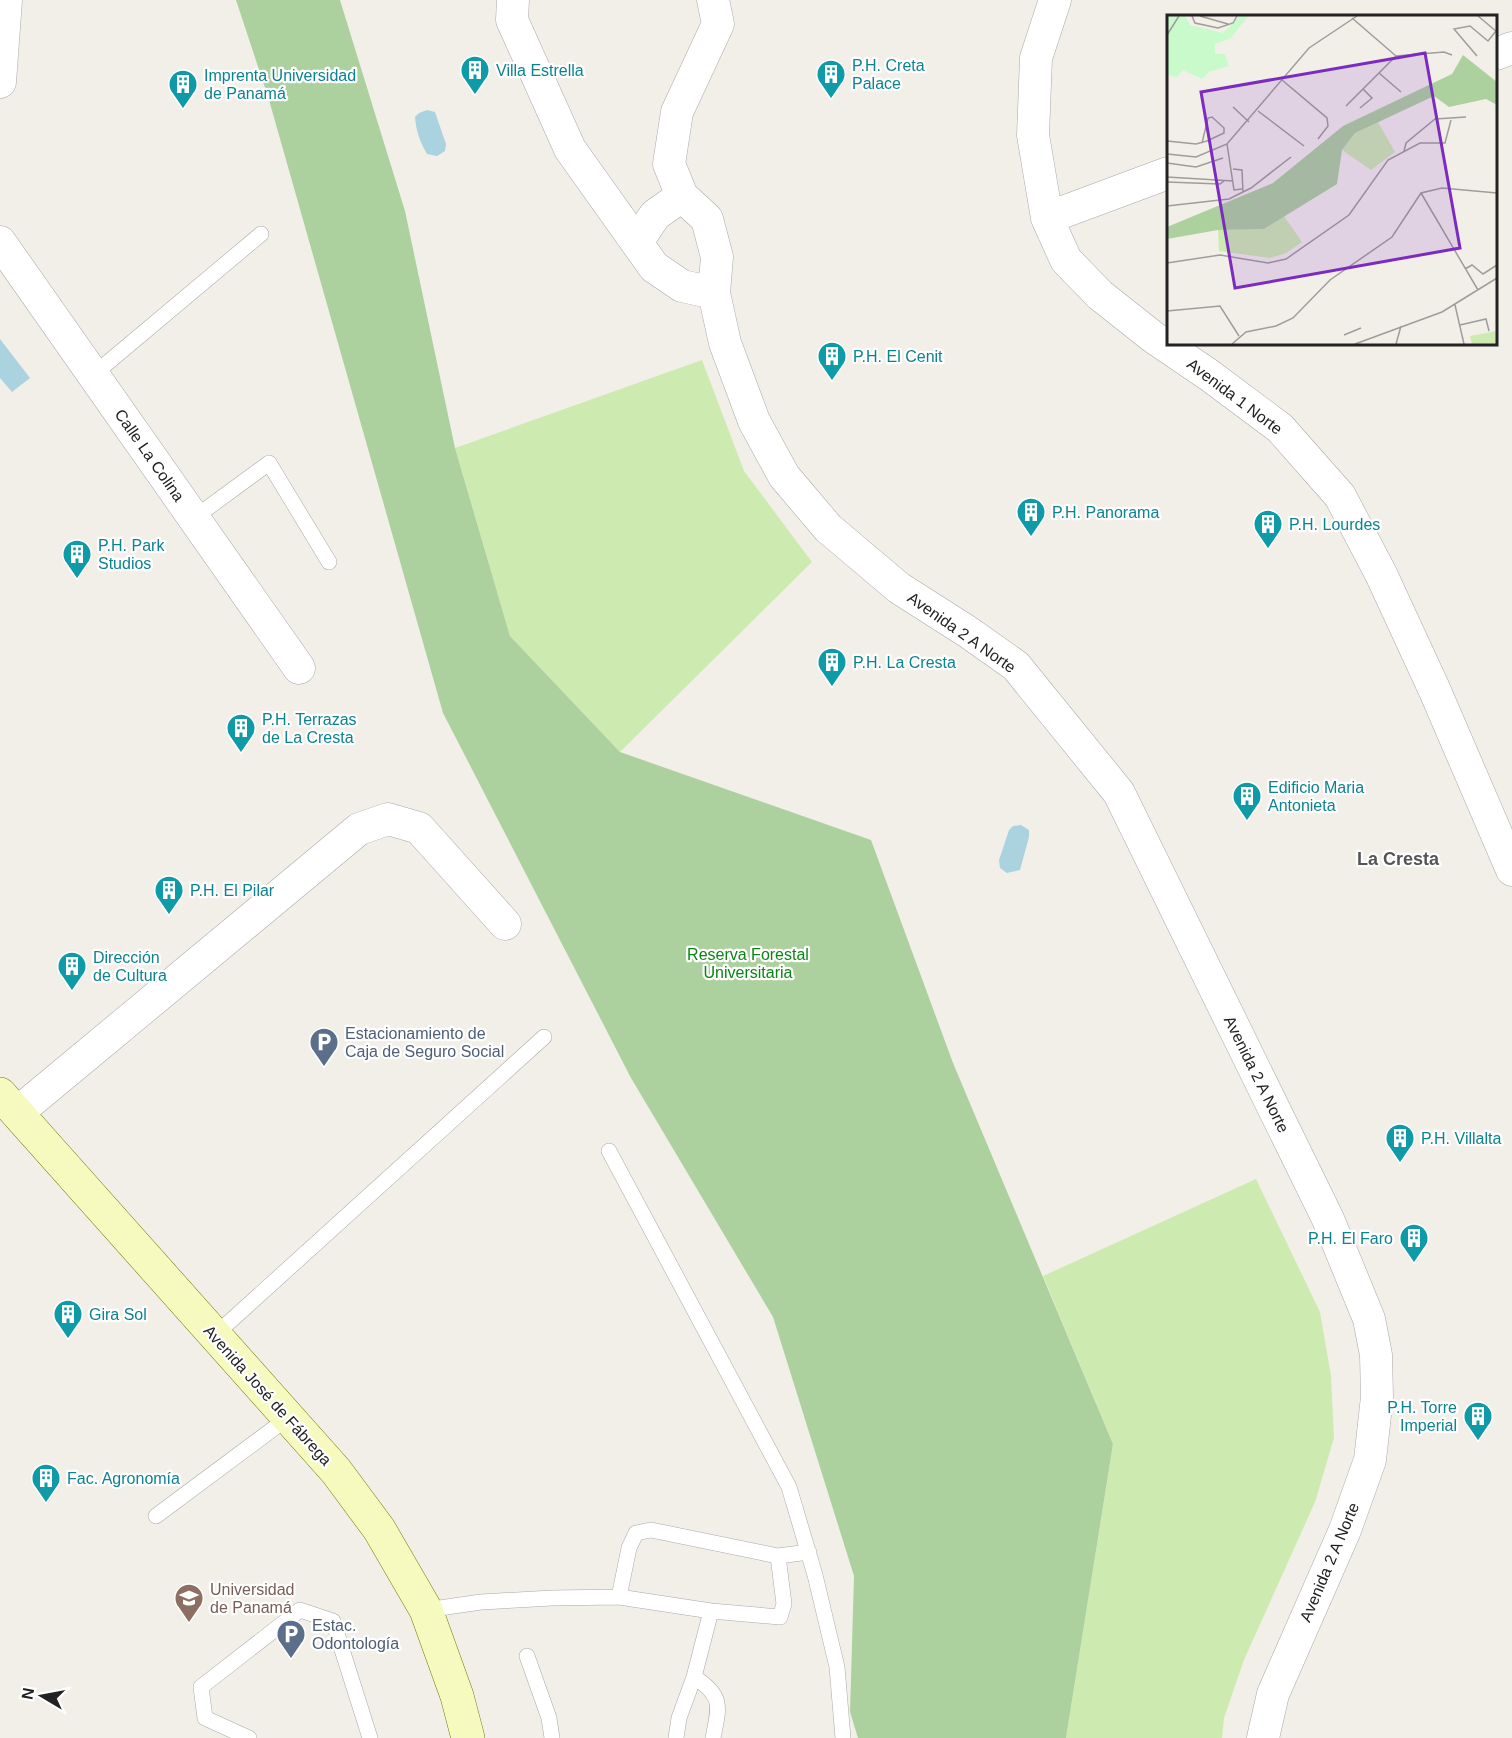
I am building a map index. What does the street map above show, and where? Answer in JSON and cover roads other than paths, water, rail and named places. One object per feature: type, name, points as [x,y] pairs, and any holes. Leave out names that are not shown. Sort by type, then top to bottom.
[{"type":"street","points":[[0,82],[6,0]]},
{"type":"street","points":[[513,0],[512,20],[570,149],[654,267],[682,286],[714,293]]},
{"type":"street","points":[[637,242],[655,215],[682,196],[669,164],[677,112],[718,24],[713,0]]},
{"type":"street","name":"Avenida 1 Norte","points":[[1055,0],[1036,58],[1033,135],[1047,218],[1066,260],[1100,295],[1153,337],[1280,428],[1340,496],[1396,606],[1512,870]]},
{"type":"street","points":[[1497,54],[1512,48]]},
{"type":"street","points":[[1047,218],[1167,173]]},
{"type":"street","name":"Avenida 2 A Norte","points":[[682,196],[708,219],[717,257],[714,293],[725,343],[754,421],[784,476],[828,528],[899,588],[1016,666],[1119,793],[1328,1219],[1369,1319],[1376,1355],[1377,1397],[1370,1460],[1345,1530],[1273,1694],[1263,1738]]},
{"type":"street","name":"Calle La Colina","points":[[0,242],[299,668]]},
{"type":"street","points":[[8,1104],[359,829],[388,819],[419,828],[505,924]]},
{"type":"street","name":"Avenida José de Fábrega","points":[[8,1104],[289,1417],[336,1471],[379,1529],[426,1610],[457,1696],[468,1738]]},
{"type":"lane","points":[[93,375],[261,234]]},
{"type":"lane","points":[[194,518],[269,463],[329,562]]},
{"type":"lane","points":[[215,1335],[544,1036]]},
{"type":"lane","points":[[609,1151],[789,1487],[837,1667],[843,1738]]},
{"type":"lane","points":[[156,1516],[289,1417]]},
{"type":"lane","points":[[619,1597],[628,1548],[636,1533],[651,1530],[778,1556],[808,1552]]},
{"type":"lane","points":[[426,1610],[481,1602],[619,1597],[711,1611],[780,1617],[784,1604],[778,1556]]},
{"type":"lane","points":[[249,1738],[205,1718],[201,1687],[300,1610],[333,1621],[370,1738]]},
{"type":"lane","points":[[676,1738],[679,1718],[694,1677],[711,1611]]},
{"type":"lane","points":[[527,1656],[549,1718],[552,1738]]},
{"type":"lane","points":[[694,1677],[708,1686],[716,1696],[718,1712],[713,1738]]},
{"type":"water","points":[[427,110],[435,112],[446,144],[445,151],[437,156],[427,154],[416,127],[415,117]]},
{"type":"water","points":[[0,339],[30,378],[12,392],[0,378]]},
{"type":"water","points":[[1021,825],[1029,830],[1029,837],[1020,870],[1007,873],[1000,868],[999,860],[1009,830],[1013,826]]},
{"type":"place","name":"Villa Estrella","points":[[475,96]]},
{"type":"place","name":"P.H. Creta Palace","points":[[831,100]]},
{"type":"place","name":"Imprenta Universidad de Panamá","points":[[183,110]]},
{"type":"place","name":"P.H. El Cenit","points":[[832,382]]},
{"type":"place","name":"P.H. Panorama","points":[[1031,538]]},
{"type":"place","name":"P.H. Lourdes","points":[[1268,550]]},
{"type":"place","name":"P.H. Park Studios","points":[[77,580]]},
{"type":"place","name":"P.H. La Cresta","points":[[832,688]]},
{"type":"place","name":"P.H. Terrazas de La Cresta","points":[[241,754]]},
{"type":"place","name":"Edificio Maria Antonieta","points":[[1247,822]]},
{"type":"place","name":"P.H. El Pilar","points":[[169,916]]},
{"type":"place","name":"Dirección de Cultura","points":[[72,992]]},
{"type":"place","name":"Estacionamiento de Caja de Seguro Social","points":[[324,1068]]},
{"type":"place","name":"P.H. Villalta","points":[[1400,1164]]},
{"type":"place","name":"P.H. El Faro","points":[[1414,1264]]},
{"type":"place","name":"Gira Sol","points":[[68,1340]]},
{"type":"place","name":"P.H. Torre Imperial","points":[[1478,1442]]},
{"type":"place","name":"Fac. Agronomía","points":[[46,1504]]},
{"type":"place","name":"Universidad de Panamá","points":[[189,1624]]},
{"type":"place","name":"Estac. Odontología","points":[[291,1660]]},
{"type":"district","name":"La Cresta","points":[[1398,859]]},
{"type":"park label","name":"Reserva Forestal Universitaria","points":[[748,963]]}]
